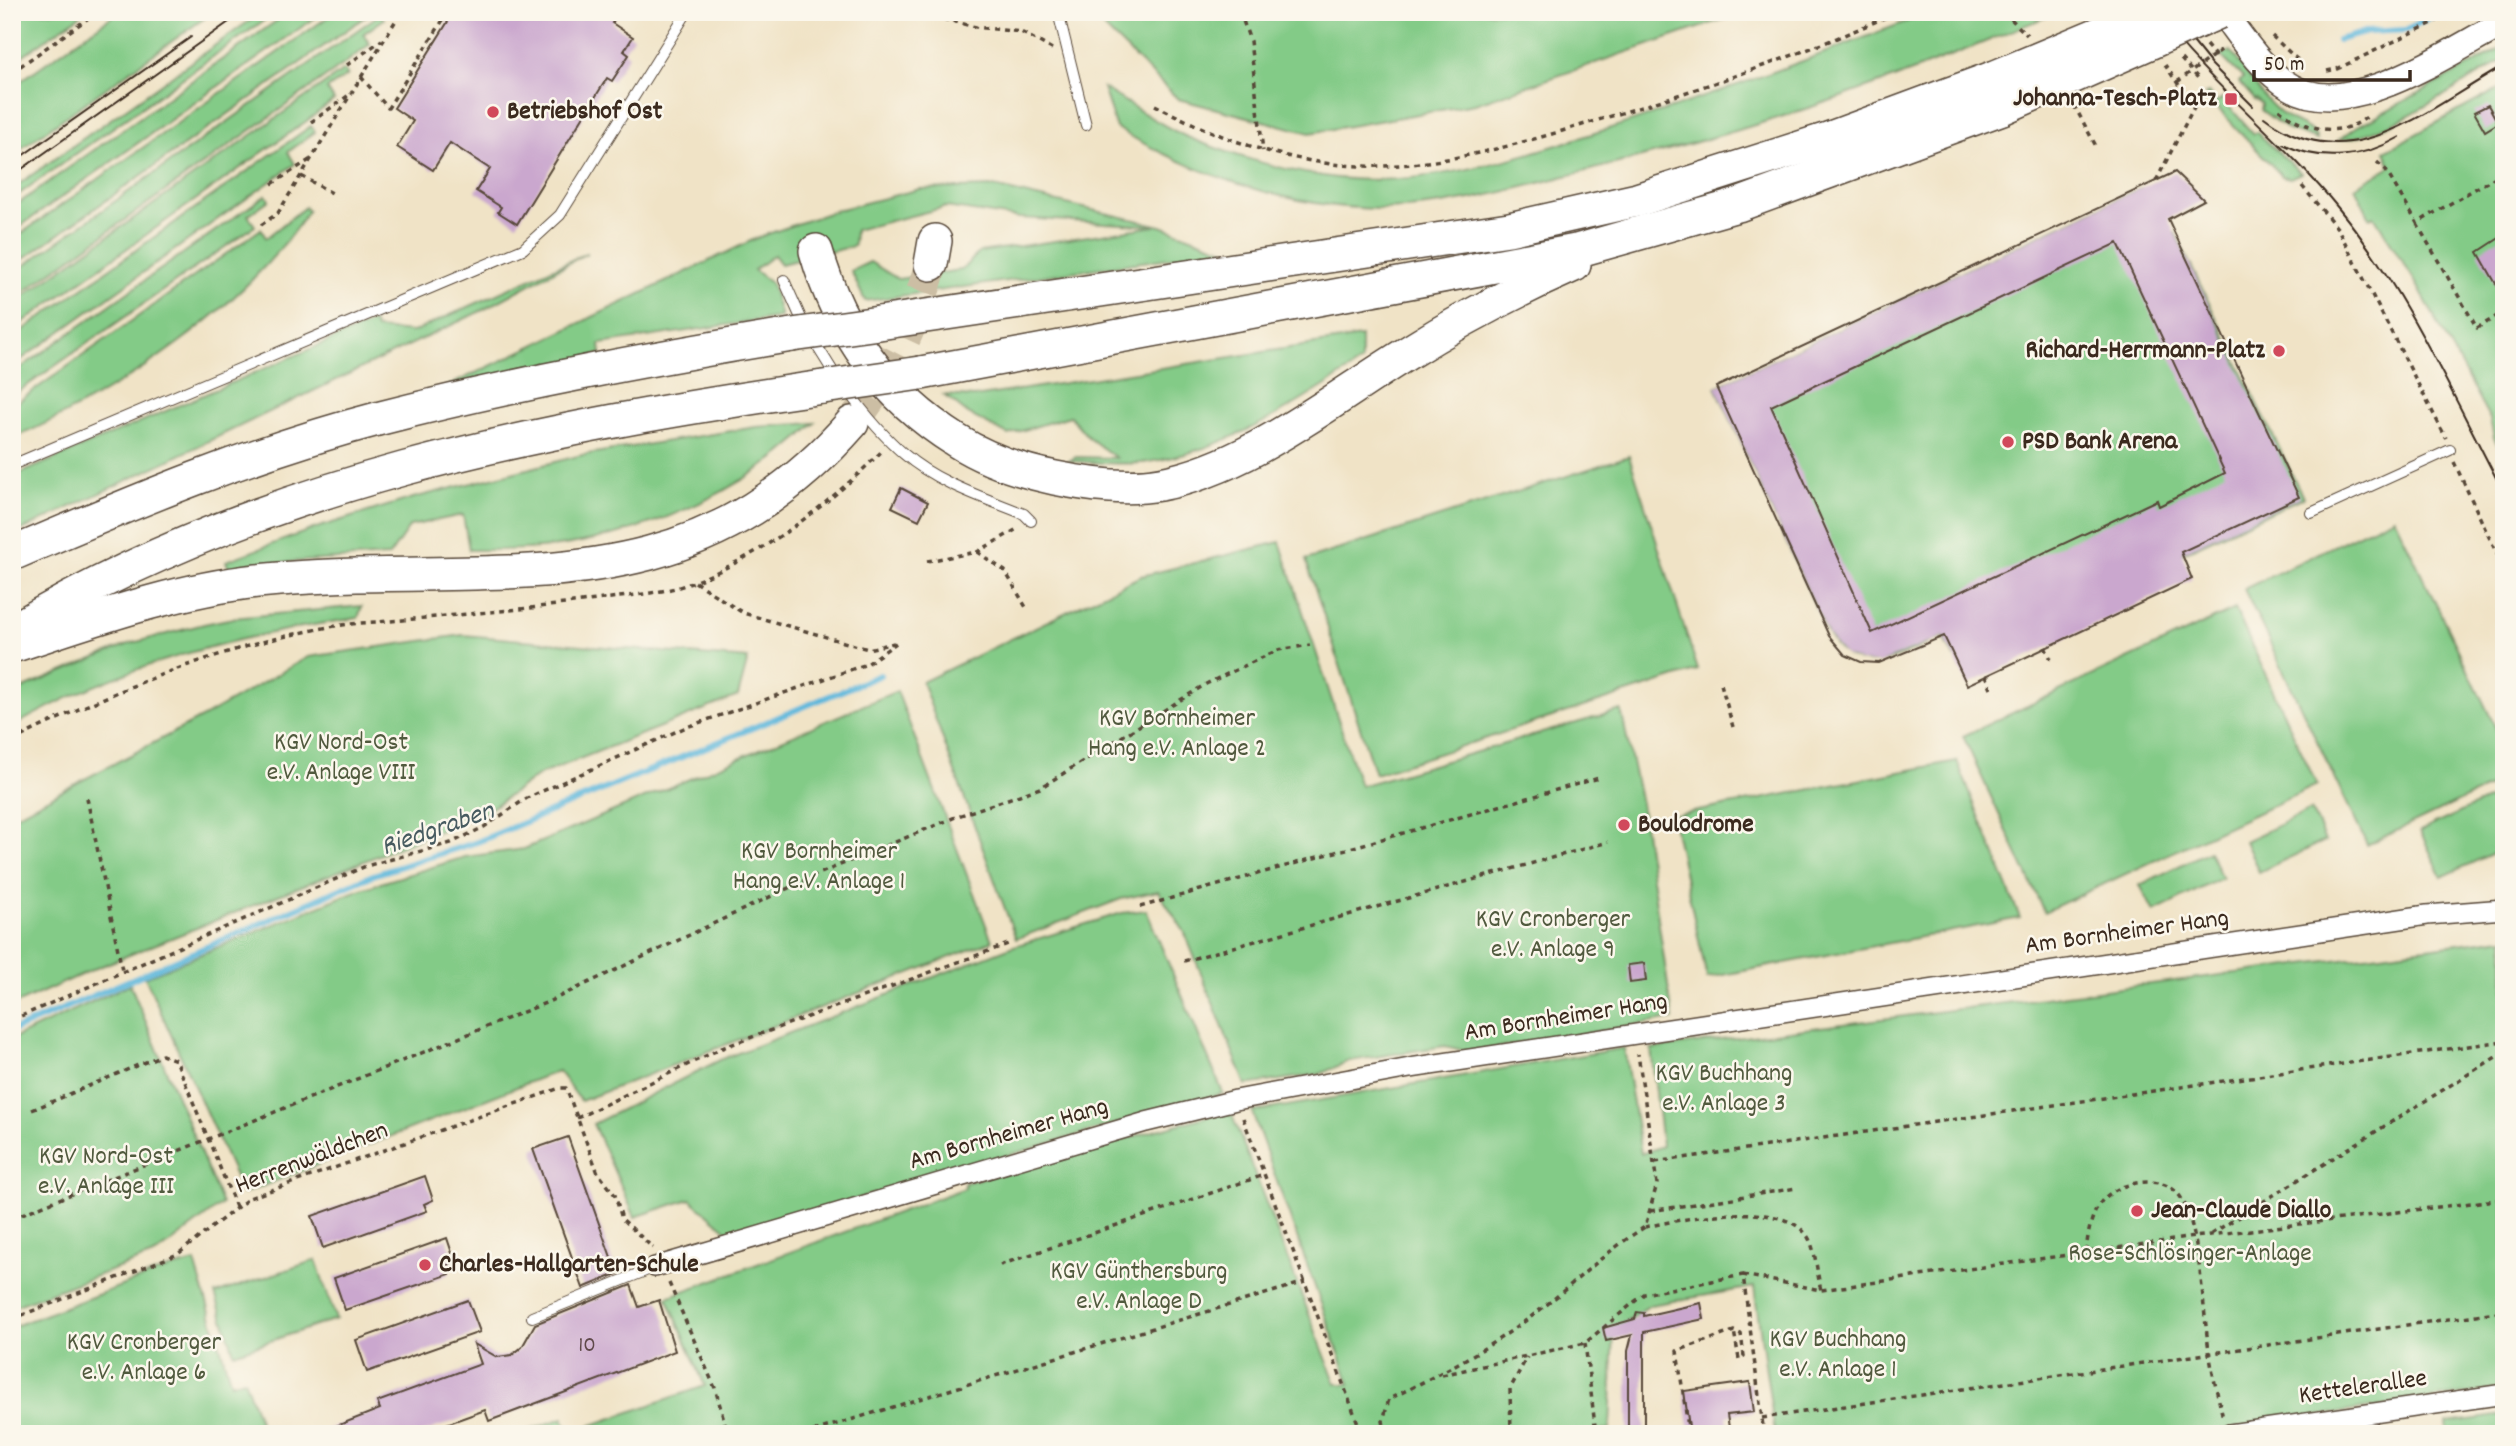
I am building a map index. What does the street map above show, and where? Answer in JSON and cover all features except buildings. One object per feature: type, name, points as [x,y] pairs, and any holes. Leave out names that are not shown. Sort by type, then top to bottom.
[{"type":"highway","points":[[12,554],[177,484],[380,418],[486,391],[618,364],[792,335],[1521,226],[1636,200],[1828,139],[1997,93],[2151,12]]},
{"type":"highway","points":[[12,631],[120,571],[205,535],[346,484],[546,432],[921,373],[1475,272],[1644,234],[1738,205],[1997,93],[2220,12]]},
{"type":"highway","points":[[816,251],[834,304],[861,352],[896,395],[917,414],[963,445],[1014,467],[1081,483],[1118,487],[1160,484],[1202,472],[1241,454],[1311,416],[1407,353],[1476,313],[1547,276],[1644,234]]},
{"type":"highway","points":[[12,646],[121,611],[253,582],[369,573],[493,573],[561,569],[629,560],[660,552],[719,530],[778,495],[805,473],[852,423]]},
{"type":"main road","points":[[2220,12],[2274,75],[2290,87],[2318,97],[2345,97],[2377,88],[2504,23]]},
{"type":"street","name":"Am Bornheimer Hang","points":[[660,1265],[1146,1122],[1236,1100],[1410,1068],[2427,915],[2504,909]]},
{"type":"street","name":"Kettelerallee","points":[[2227,1429],[2504,1394]]},
{"type":"lane","points":[[12,465],[523,249],[560,215],[687,12]]},
{"type":"lane","points":[[1058,12],[1086,125]]},
{"type":"lane","points":[[784,280],[804,325],[836,376],[906,456],[957,486],[1024,514],[1031,521]]},
{"type":"lane","points":[[2311,513],[2450,450]]},
{"type":"lane","points":[[532,1317],[660,1265]]},
{"type":"path","points":[[12,72],[96,12]]},
{"type":"path","points":[[261,225],[278,213],[401,12]]},
{"type":"path","points":[[361,77],[388,108],[448,12]]},
{"type":"path","points":[[914,12],[976,27],[1021,32],[1072,60]]},
{"type":"path","points":[[1240,12],[1250,41],[1263,151]]},
{"type":"path","points":[[1156,105],[1189,123],[1263,151],[1343,165],[1378,165],[1437,159],[1498,147],[1574,127],[1776,62],[1897,12]]},
{"type":"path","points":[[2009,17],[2017,12]]},
{"type":"path","points":[[2326,71],[2337,69],[2455,12]]},
{"type":"path","points":[[2268,32],[2298,62]]},
{"type":"path","points":[[347,65],[386,37]]},
{"type":"path","points":[[2177,82],[2216,57],[2203,41]]},
{"type":"path","points":[[2181,60],[2198,78]]},
{"type":"path","points":[[310,122],[350,95]]},
{"type":"path","points":[[2156,181],[2194,107]]},
{"type":"path","points":[[272,184],[312,158]]},
{"type":"path","points":[[2377,162],[2385,169],[2477,328],[2504,312]]},
{"type":"path","points":[[2417,223],[2504,172]]},
{"type":"path","points":[[301,176],[332,193]]},
{"type":"path","points":[[2302,186],[2338,229],[2441,424],[2450,450],[2504,569]]},
{"type":"path","points":[[12,741],[89,702],[182,665],[274,640],[331,627],[553,606],[650,593],[695,582],[760,549],[808,516],[850,482],[891,441]]},
{"type":"path","points":[[927,561],[977,552],[1031,521]]},
{"type":"path","points":[[977,552],[1005,571],[1027,609]]},
{"type":"path","points":[[12,1020],[366,866],[451,843],[484,827],[527,798],[684,727],[867,664],[896,643],[869,649],[743,613],[695,582]]},
{"type":"path","points":[[12,1218],[548,1002],[816,875],[958,816],[1040,788],[1206,684],[1278,650],[1310,645]]},
{"type":"path","points":[[2045,647],[2051,659]]},
{"type":"path","points":[[1986,675],[1991,688]]},
{"type":"path","points":[[1721,684],[1733,727]]},
{"type":"path","points":[[1140,907],[1599,778]]},
{"type":"path","points":[[87,798],[122,970]]},
{"type":"path","points":[[1184,961],[1608,842]]},
{"type":"path","points":[[728,1434],[715,1388],[649,1241],[628,1228],[622,1219],[615,1195],[598,1173],[577,1118],[722,1048],[1008,944]]},
{"type":"path","points":[[1635,1035],[1657,1184],[1646,1227]]},
{"type":"path","points":[[1655,1162],[2504,1041]]},
{"type":"path","points":[[2209,1235],[2504,1052]]},
{"type":"path","points":[[32,1110],[162,1055],[176,1060],[236,1207]]},
{"type":"path","name":"Herrenwäldchen","points":[[12,1319],[178,1254],[248,1198],[560,1088],[566,1088],[577,1118]]},
{"type":"path","points":[[1236,1100],[1363,1434]]},
{"type":"path","points":[[1000,1265],[1264,1175]]},
{"type":"path","points":[[2086,1252],[2090,1224],[2102,1200],[2122,1187],[2143,1182],[2158,1183],[2176,1192],[2187,1206],[2209,1352],[2227,1429]]},
{"type":"path","points":[[1650,1212],[1797,1188]]},
{"type":"path","points":[[1437,1376],[1585,1343],[1644,1294],[1743,1275],[1821,1290],[2193,1237],[2504,1199]]},
{"type":"path","points":[[1386,1434],[1383,1421],[1389,1399],[1437,1376],[1531,1317],[1623,1241],[1646,1227],[1691,1217],[1757,1214],[1798,1226],[1809,1238],[1821,1290]]},
{"type":"path","points":[[1743,1275],[1764,1434]]},
{"type":"path","points":[[804,1434],[1305,1282]]},
{"type":"path","points":[[1762,1418],[2504,1311]]},
{"type":"path","points":[[1689,1434],[1677,1351],[1734,1331],[1741,1334],[1743,1345],[1744,1356],[1739,1359],[1734,1331]]},
{"type":"path","points":[[1585,1343],[1596,1434]]},
{"type":"path","points":[[1743,1345],[1752,1344]]},
{"type":"path","points":[[1511,1434],[1510,1389],[1527,1357]]},
{"type":"green space","points":[[12,12],[85,12],[12,63]]},
{"type":"green space","points":[[118,12],[213,12],[12,155],[12,87]]},
{"type":"green space","points":[[262,12],[276,12],[12,199],[12,189]]},
{"type":"green space","points":[[289,12],[323,12],[12,232],[12,208]]},
{"type":"green space","points":[[335,12],[372,12],[12,267],[12,240]]},
{"type":"green space","points":[[1088,12],[1745,12],[1475,104],[1310,133],[1178,99]]},
{"type":"green space","points":[[1937,12],[2058,12],[1895,78],[1763,123],[1505,191],[1431,206],[1381,209],[1311,202],[1277,195],[1210,174],[1116,128],[1103,88],[1175,131],[1235,155],[1289,170],[1358,180],[1428,176],[1497,162],[1565,143],[1719,91]]},
{"type":"green space","points":[[380,14],[384,19],[363,34],[370,44],[12,300],[12,274]]},
{"type":"green space","points":[[2504,47],[2504,60],[2423,108],[2380,129],[2339,140],[2356,127]]},
{"type":"green space","points":[[2231,51],[2268,101],[2287,118],[2312,131],[2317,140],[2288,130],[2261,110],[2262,104],[2239,82],[2243,78],[2221,56]]},
{"type":"green space","points":[[344,70],[348,75],[327,89],[334,100],[12,330],[12,304]]},
{"type":"green space","points":[[2504,86],[2504,456],[2494,438],[2490,419],[2416,283],[2374,216],[2370,218],[2355,187],[2391,166],[2385,151]]},
{"type":"green space","points":[[2208,93],[2217,102],[2222,98],[2253,134],[2256,132],[2301,173],[2290,178],[2282,176],[2205,95]]},
{"type":"green space","points":[[311,126],[315,132],[288,152],[295,164],[12,366],[12,338]]},
{"type":"green space","points":[[994,187],[1161,226],[1227,250],[865,301],[851,271],[870,262],[898,279],[961,270],[980,252],[1156,226],[1019,218],[946,207],[855,230],[854,246],[781,264],[774,255],[754,270],[771,283],[781,317],[600,344],[601,354],[438,391],[759,237],[837,210],[920,189]]},
{"type":"green space","name":"PSD Bank Arena","points":[[2141,188],[2165,237],[2175,233],[2303,497],[1954,658],[1943,636],[1883,661],[1854,659],[1841,651],[1829,636],[1716,387]]},
{"type":"green space","points":[[266,195],[269,200],[248,215],[255,226],[12,396],[12,374]]},
{"type":"green space","points":[[305,207],[308,211],[281,247],[250,282],[214,314],[136,372],[53,420],[12,439],[12,406],[261,229],[266,238]]},
{"type":"green space","points":[[587,253],[483,310],[12,535],[12,477],[373,322],[376,329],[413,332]]},
{"type":"green space","points":[[1361,337],[1361,362],[1312,394],[1233,436],[1178,456],[1149,462],[1119,464],[1069,461],[1076,457],[1116,458],[1088,437],[1070,416],[1008,435],[968,414],[944,395],[974,397]]},
{"type":"green space","points":[[815,423],[789,447],[731,487],[667,517],[599,538],[541,548],[469,550],[463,515],[410,526],[389,556],[288,562],[230,572],[226,561],[316,528],[413,498],[582,455],[756,427]]},
{"type":"green space","points":[[1629,456],[1698,670],[1375,774],[1306,560]]},
{"type":"green space","points":[[2394,517],[2504,745],[2504,780],[2367,845],[2244,589]]},
{"type":"green space","name":"KGV Bornheimer Hang e.V. Anlage 2","points":[[1280,542],[1360,786],[1621,710],[1641,804],[1673,1019],[1471,1052],[1445,1046],[1349,1061],[1320,1074],[1246,1085],[1184,931],[1158,891],[1121,899],[1016,939],[922,682],[1141,576]]},
{"type":"green space","points":[[362,606],[358,618],[268,633],[136,670],[52,705],[12,727],[12,693],[129,644],[233,618]]},
{"type":"green space","points":[[2235,609],[2317,785],[2044,912],[1963,736]]},
{"type":"green space","name":"KGV Nord-Ost e.V. Anlage VIII","points":[[463,635],[748,659],[738,696],[539,775],[484,813],[94,969],[12,1006],[12,817],[203,717],[308,657]]},
{"type":"green space","name":"KGV Bornheimer Hang e.V. Anlage 1","points":[[897,691],[992,941],[581,1101],[558,1071],[243,1194],[145,977],[358,890],[465,857],[524,849]]},
{"type":"green space","points":[[1957,761],[2020,918],[1707,978],[1672,816]]},
{"type":"green space","points":[[2504,792],[2504,848],[2442,877],[2420,831]]},
{"type":"green space","points":[[2311,810],[2325,841],[2259,872],[2245,841]]},
{"type":"green space","points":[[2209,851],[2222,878],[2154,912],[2140,885]]},
{"type":"green space","points":[[1146,910],[1223,1093],[732,1235],[690,1199],[635,1217],[593,1124],[720,1060],[1011,947],[1122,913]]},
{"type":"green space","points":[[2504,938],[2504,1388],[2197,1434],[1775,1434],[1754,1287],[1650,1305],[1614,1330],[1610,1429],[1600,1430],[1601,1434],[519,1434],[563,1418],[569,1433],[705,1386],[667,1297],[965,1188],[964,1183],[1230,1110],[1336,1384],[1350,1384],[1252,1112],[1624,1048],[1641,1154],[1662,1146],[1651,1049]]},
{"type":"green space","name":"KGV Nord-Ost e.V. Anlage III","points":[[130,984],[222,1204],[156,1254],[12,1307],[12,1039]]},
{"type":"green space","points":[[316,1260],[336,1319],[234,1353],[215,1294]]},
{"type":"green space","name":"KGV Cronberger e.V. Anlage 6","points":[[195,1262],[231,1383],[244,1379],[264,1434],[12,1434],[12,1327],[158,1272]]},
{"type":"green space","points":[[2504,1415],[2504,1434],[2448,1434],[2447,1423]]},
{"type":"waterway","points":[[2338,40],[2367,32],[2406,30],[2439,12]]},
{"type":"waterway","name":"Riedgraben","points":[[12,1031],[373,875],[477,842],[880,675]]},
{"type":"tunnel","points":[[852,423],[900,348],[931,264]]},
{"type":"tram line","points":[[12,176],[243,12]]},
{"type":"tram line","points":[[2155,12],[2199,64],[2317,183],[2364,241],[2408,310],[2504,493]]},
{"type":"tram line","points":[[2169,12],[2211,64],[2253,106]]},
{"type":"tram line","points":[[12,163],[191,37]]},
{"type":"tram line","points":[[2264,117],[2296,135],[2327,143],[2357,141],[2387,132],[2417,118],[2504,66]]},
{"type":"tram line","points":[[2283,144],[2312,154],[2342,156],[2372,150],[2400,137]]},
{"type":"place","name":"Johanna-Tesch-Platz","points":[[2231,99]]},
{"type":"place","name":"Betriebshof Ost","points":[[493,112]]},
{"type":"place","name":"Richard-Herrmann-Platz","points":[[2279,351]]},
{"type":"place","name":"PSD Bank Arena","points":[[2008,442]]},
{"type":"place","name":"Boulodrome","points":[[1624,825]]},
{"type":"place","name":"Jean-Claude Diallo","points":[[2137,1211]]},
{"type":"place","name":"Charles-Hallgarten-Schule","points":[[425,1265]]},
{"type":"park label","name":"KGV Cronberger e.V. Anlage 9","points":[[1553,934]]},
{"type":"park label","name":"KGV Buchhang e.V. Anlage 3","points":[[1724,1089]]},
{"type":"park label","name":"Rose-Schlösinger-Anlage","points":[[2190,1254]]},
{"type":"park label","name":"KGV Günthersburg e.V. Anlage D","points":[[1139,1287]]},
{"type":"park label","name":"KGV Buchhang e.V. Anlage 1","points":[[1838,1355]]}]
